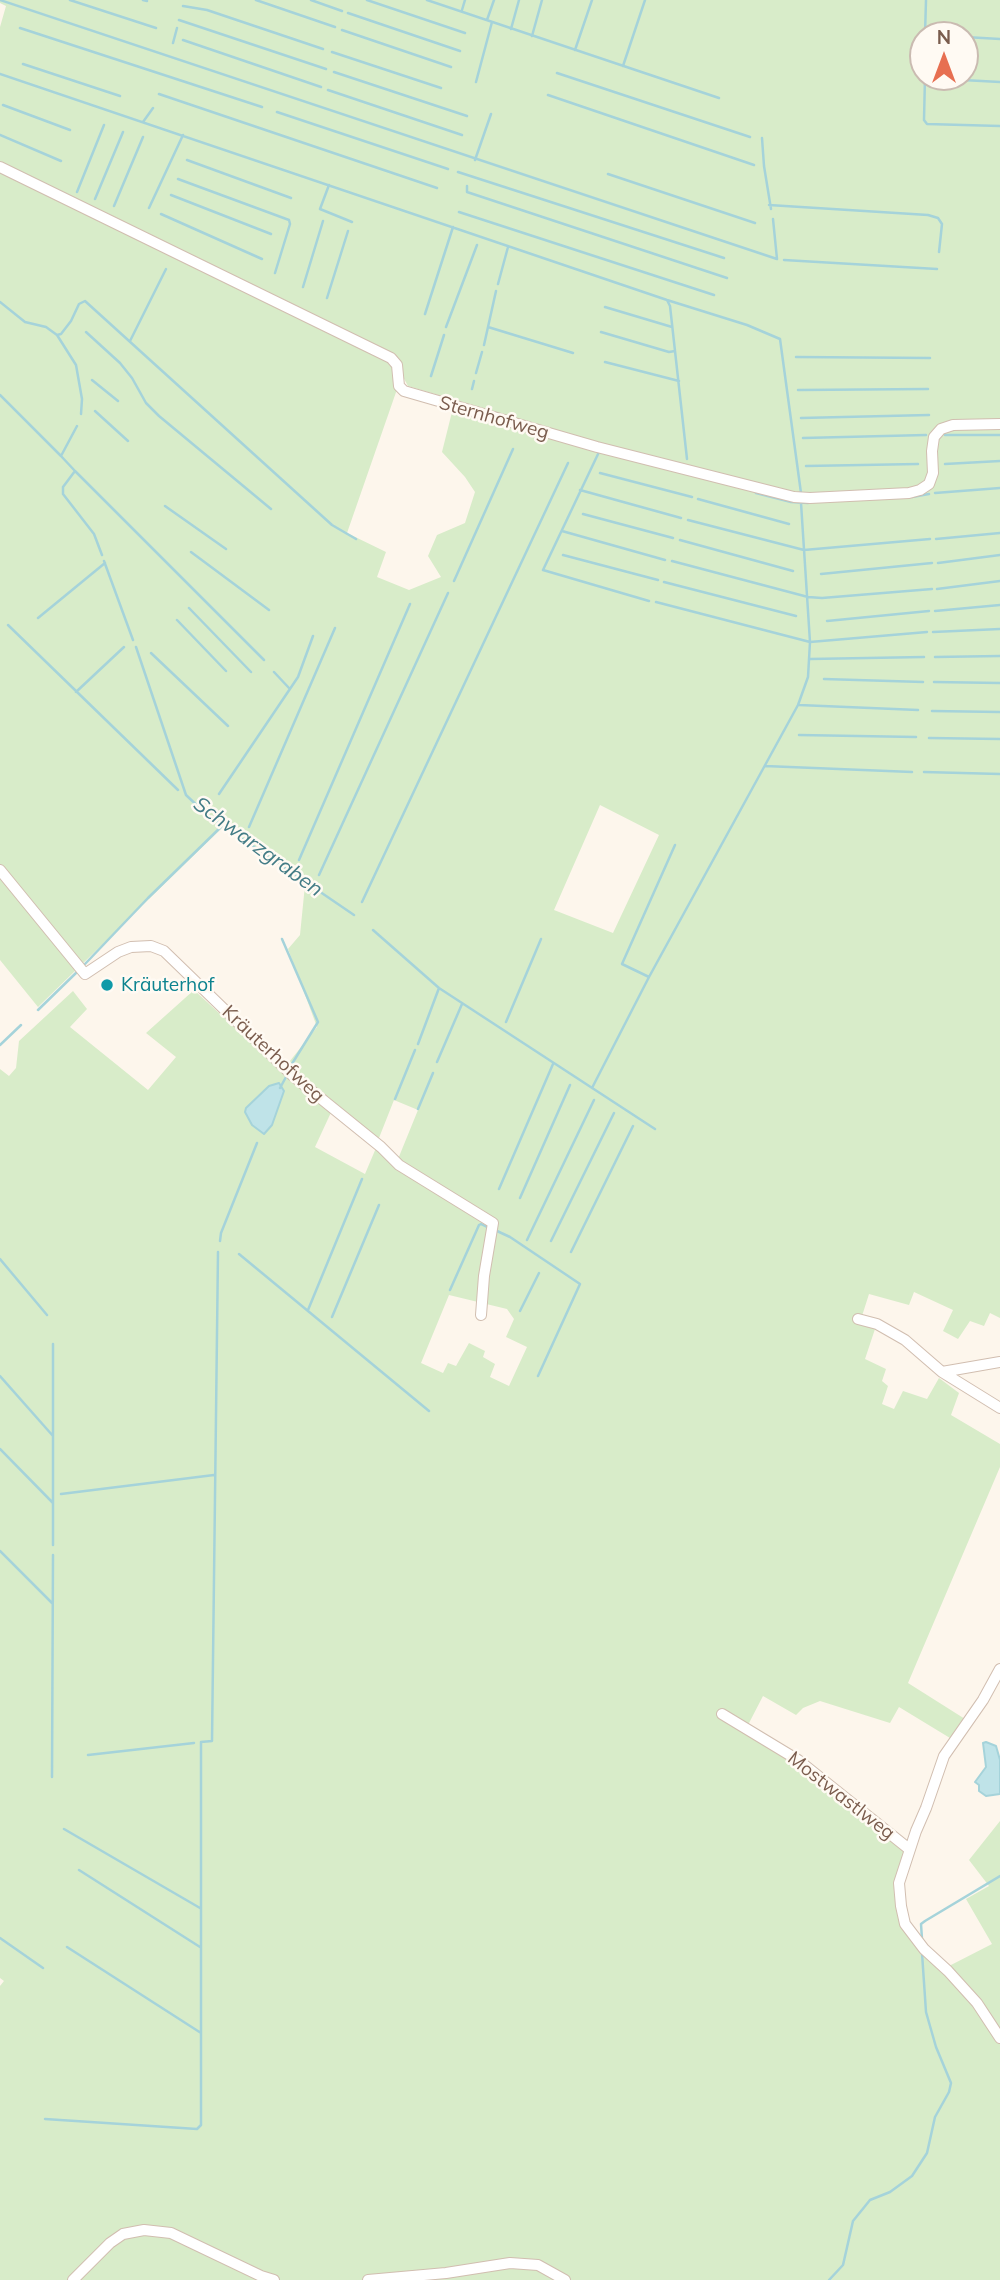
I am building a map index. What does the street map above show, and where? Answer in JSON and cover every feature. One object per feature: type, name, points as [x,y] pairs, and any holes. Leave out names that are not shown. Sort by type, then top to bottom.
[{"type":"street","name":"Sternhofweg","points":[[0,167],[391,358],[397,365],[400,386],[404,391],[609,450],[794,497],[909,493],[929,484],[933,473],[934,437],[941,429],[953,425],[1000,424]]},
{"type":"street","name":"Kräuterhofweg","points":[[0,870],[85,974],[118,952],[131,947],[151,946],[164,951],[292,1075],[381,1147],[399,1165],[493,1223],[481,1315]]},
{"type":"street","points":[[858,1319],[877,1324],[905,1339],[942,1372],[1000,1408]]},
{"type":"street","points":[[942,1372],[1000,1362]]},
{"type":"street","points":[[909,1849],[944,1756],[983,1700],[1000,1669]]},
{"type":"street","name":"Mostwastlweg","points":[[722,1714],[798,1760],[909,1849],[899,1883],[905,1924],[920,1945],[976,2003],[1000,2038]]},
{"type":"street","points":[[73,2280],[110,2243],[123,2234],[144,2230],[185,2239],[274,2280]]},
{"type":"street","points":[[368,2280],[446,2273],[510,2263],[538,2265],[565,2280]]},
{"type":"green space","points":[[0,0],[1000,0],[1000,1318],[990,1313],[984,1326],[970,1321],[958,1339],[943,1331],[953,1310],[914,1292],[909,1305],[869,1294],[862,1316],[876,1326],[865,1359],[886,1369],[882,1381],[888,1386],[882,1404],[894,1409],[903,1391],[927,1399],[939,1378],[959,1393],[951,1415],[1000,1444],[1000,1467],[908,1683],[965,1719],[950,1738],[899,1707],[890,1723],[820,1701],[803,1708],[796,1715],[763,1696],[748,1725],[915,1848],[904,1877],[904,1902],[910,1926],[924,1944],[949,1966],[992,1944],[966,1899],[989,1886],[969,1860],[1000,1821],[1000,2280],[0,2280],[0,1986],[4,1981],[0,1978],[0,1069],[9,1076],[16,1068],[19,1041],[73,991],[87,1009],[70,1027],[148,1090],[176,1057],[146,1033],[194,990],[282,1071],[317,1027],[288,949],[300,935],[305,885],[225,825],[38,1007],[0,960],[0,27],[6,6],[0,3]],"holes":[[[402,375],[408,386],[455,400],[442,452],[475,492],[465,523],[437,535],[428,556],[441,577],[409,590],[377,577],[386,552],[347,533]],[[600,805],[659,835],[613,933],[554,910]],[[258,1099],[278,1106],[272,1125],[264,1134],[249,1121],[247,1108]],[[394,1100],[418,1110],[396,1164],[376,1148],[365,1174],[315,1147],[334,1106],[377,1143]],[[449,1295],[507,1309],[514,1319],[506,1337],[527,1347],[509,1386],[490,1377],[495,1364],[483,1357],[485,1351],[469,1343],[456,1366],[448,1363],[443,1373],[421,1363]]]},
{"type":"water","points":[[279,1083],[284,1091],[272,1125],[264,1134],[252,1125],[245,1112],[246,1108],[269,1086]]},
{"type":"water","points":[[983,1743],[996,1746],[1000,1760],[1000,1794],[986,1796],[979,1791],[979,1785],[975,1782],[986,1767]]},
{"type":"waterway","points":[[0,0],[777,259],[773,219]]},
{"type":"waterway","points":[[70,0],[156,28]]},
{"type":"waterway","points":[[143,0],[147,1]]},
{"type":"waterway","points":[[256,0],[335,27]]},
{"type":"waterway","points":[[311,0],[342,11]]},
{"type":"waterway","points":[[367,0],[465,33]]},
{"type":"waterway","points":[[427,0],[719,98]]},
{"type":"waterway","points":[[462,10],[465,0]]},
{"type":"waterway","points":[[487,20],[494,0]]},
{"type":"waterway","points":[[511,29],[519,0]]},
{"type":"waterway","points":[[532,36],[542,0]]},
{"type":"waterway","points":[[575,50],[592,0]]},
{"type":"waterway","points":[[623,66],[645,0]]},
{"type":"waterway","points":[[925,21],[926,0]]},
{"type":"waterway","points":[[183,6],[207,10],[323,49]]},
{"type":"waterway","points":[[348,13],[460,51]]},
{"type":"waterway","points":[[179,20],[326,69]]},
{"type":"waterway","points":[[476,82],[492,22]]},
{"type":"waterway","points":[[20,28],[262,107]]},
{"type":"waterway","points":[[173,43],[177,28]]},
{"type":"waterway","points":[[342,30],[451,67]]},
{"type":"waterway","points":[[979,38],[1000,39]]},
{"type":"waterway","points":[[183,40],[321,87]]},
{"type":"waterway","points":[[332,52],[441,88]]},
{"type":"waterway","points":[[23,64],[120,96]]},
{"type":"waterway","points":[[334,72],[467,116]]},
{"type":"waterway","points":[[557,73],[750,137]]},
{"type":"waterway","points":[[0,74],[747,325],[780,339],[801,493]]},
{"type":"waterway","points":[[979,81],[1000,82]]},
{"type":"waterway","points":[[328,90],[462,135]]},
{"type":"waterway","points":[[925,91],[924,120],[927,124],[1000,126]]},
{"type":"waterway","points":[[159,94],[437,188]]},
{"type":"waterway","points":[[548,95],[754,165]]},
{"type":"waterway","points":[[3,105],[70,130]]},
{"type":"waterway","points":[[143,122],[153,108]]},
{"type":"waterway","points":[[277,112],[448,169]]},
{"type":"waterway","points":[[475,160],[491,114]]},
{"type":"waterway","points":[[77,192],[104,125]]},
{"type":"waterway","points":[[95,199],[123,132]]},
{"type":"waterway","points":[[0,135],[61,161]]},
{"type":"waterway","points":[[149,208],[183,135]]},
{"type":"waterway","points":[[114,206],[143,137]]},
{"type":"waterway","points":[[762,138],[771,209]]},
{"type":"waterway","points":[[187,160],[291,198]]},
{"type":"waterway","points":[[458,172],[724,258]]},
{"type":"waterway","points":[[608,174],[755,223]]},
{"type":"waterway","points":[[178,179],[289,220],[275,273]]},
{"type":"waterway","points":[[329,185],[320,209],[352,222]]},
{"type":"waterway","points":[[467,186],[467,192],[727,278]]},
{"type":"waterway","points":[[171,195],[271,234]]},
{"type":"waterway","points":[[769,205],[928,215],[938,218],[942,224],[939,252]]},
{"type":"waterway","points":[[459,212],[714,295]]},
{"type":"waterway","points":[[161,214],[262,259]]},
{"type":"waterway","points":[[303,287],[323,221]]},
{"type":"waterway","points":[[425,314],[453,227]]},
{"type":"waterway","points":[[327,298],[348,231]]},
{"type":"waterway","points":[[446,327],[477,245]]},
{"type":"waterway","points":[[498,284],[508,247]]},
{"type":"waterway","points":[[784,260],[937,269]]},
{"type":"waterway","points":[[130,341],[166,269]]},
{"type":"waterway","points":[[484,345],[496,291]]},
{"type":"waterway","points":[[667,300],[670,306],[687,459]]},
{"type":"waterway","points":[[57,335],[61,334],[71,321],[79,304],[85,301],[332,525],[356,539]]},
{"type":"waterway","name":"Schwarzgraben","points":[[0,302],[25,322],[46,327],[57,335],[76,365],[82,399],[81,414]]},
{"type":"waterway","points":[[605,307],[672,327]]},
{"type":"waterway","points":[[488,327],[573,353]]},
{"type":"waterway","points":[[86,332],[120,363],[146,403],[159,416],[271,509]]},
{"type":"waterway","points":[[601,332],[669,352],[675,351]]},
{"type":"waterway","points":[[431,376],[444,335]]},
{"type":"waterway","points":[[476,373],[482,352]]},
{"type":"waterway","points":[[796,357],[930,358]]},
{"type":"waterway","points":[[605,362],[679,381]]},
{"type":"waterway","points":[[92,380],[118,401]]},
{"type":"waterway","points":[[472,389],[474,381]]},
{"type":"waterway","points":[[798,390],[928,389]]},
{"type":"waterway","points":[[0,395],[61,456]]},
{"type":"waterway","points":[[95,411],[128,441]]},
{"type":"waterway","points":[[801,418],[929,415]]},
{"type":"waterway","name":"Schwarzgraben","points":[[77,426],[61,456],[75,471],[63,487],[63,494],[94,534],[102,555]]},
{"type":"waterway","points":[[803,438],[926,435]]},
{"type":"waterway","points":[[945,435],[1000,435]]},
{"type":"waterway","points":[[454,581],[513,449]]},
{"type":"waterway","points":[[599,452],[543,570],[649,601]]},
{"type":"waterway","points":[[945,464],[1000,461]]},
{"type":"waterway","points":[[362,902],[568,463]]},
{"type":"waterway","points":[[806,466],[918,464]]},
{"type":"waterway","points":[[75,471],[264,660]]},
{"type":"waterway","points":[[600,473],[692,497]]},
{"type":"waterway","points":[[935,493],[1000,488]]},
{"type":"waterway","points":[[580,490],[681,518]]},
{"type":"waterway","points":[[756,493],[791,502],[808,503]]},
{"type":"waterway","points":[[912,497],[929,494]]},
{"type":"waterway","points":[[698,499],[789,524]]},
{"type":"waterway","points":[[592,1088],[649,977],[798,705],[808,677],[810,642],[801,503]]},
{"type":"waterway","points":[[165,506],[226,549]]},
{"type":"waterway","points":[[583,514],[673,538]]},
{"type":"waterway","points":[[688,520],[804,550],[930,539]]},
{"type":"waterway","points":[[562,531],[665,560]]},
{"type":"waterway","points":[[936,539],[1000,533]]},
{"type":"waterway","points":[[680,540],[793,571]]},
{"type":"waterway","points":[[191,552],[269,610]]},
{"type":"waterway","points":[[563,555],[658,580]]},
{"type":"waterway","points":[[938,563],[1000,555]]},
{"type":"waterway","name":"Schwarzgraben","points":[[104,561],[133,640]]},
{"type":"waterway","points":[[672,561],[808,597],[932,589]]},
{"type":"waterway","points":[[38,618],[105,563]]},
{"type":"waterway","points":[[821,574],[932,563]]},
{"type":"waterway","points":[[937,589],[1000,581]]},
{"type":"waterway","points":[[664,582],[796,616]]},
{"type":"waterway","points":[[319,875],[448,593]]},
{"type":"waterway","points":[[656,602],[810,642],[927,632]]},
{"type":"waterway","points":[[299,860],[410,604]]},
{"type":"waterway","points":[[935,611],[1000,605]]},
{"type":"waterway","points":[[189,608],[251,672]]},
{"type":"waterway","points":[[827,621],[929,611]]},
{"type":"waterway","points":[[177,620],[226,671]]},
{"type":"waterway","points":[[8,625],[178,790]]},
{"type":"waterway","points":[[249,827],[335,628]]},
{"type":"waterway","points":[[933,632],[1000,629]]},
{"type":"waterway","points":[[219,794],[298,677],[313,636]]},
{"type":"waterway","points":[[76,692],[124,647]]},
{"type":"waterway","name":"Schwarzgraben","points":[[136,647],[186,795],[206,814],[354,915]]},
{"type":"waterway","points":[[151,653],[228,726]]},
{"type":"waterway","points":[[935,657],[1000,656]]},
{"type":"waterway","points":[[810,659],[924,657]]},
{"type":"waterway","points":[[274,672],[289,688]]},
{"type":"waterway","points":[[824,679],[923,682]]},
{"type":"waterway","points":[[934,682],[1000,683]]},
{"type":"waterway","points":[[799,705],[918,710]]},
{"type":"waterway","points":[[932,711],[1000,712]]},
{"type":"waterway","points":[[799,735],[916,737]]},
{"type":"waterway","points":[[929,738],[1000,739]]},
{"type":"waterway","points":[[765,766],[912,772]]},
{"type":"waterway","points":[[924,772],[1000,774]]},
{"type":"waterway","points":[[85,964],[223,825]]},
{"type":"waterway","points":[[649,977],[622,964],[675,845]]},
{"type":"waterway","points":[[373,930],[439,988],[655,1129]]},
{"type":"waterway","points":[[282,939],[318,1022],[290,1067]]},
{"type":"waterway","points":[[506,1022],[541,939]]},
{"type":"waterway","points":[[38,1010],[78,971]]},
{"type":"waterway","points":[[418,1044],[439,988]]},
{"type":"waterway","points":[[437,1062],[462,1004]]},
{"type":"waterway","points":[[0,1045],[21,1025]]},
{"type":"waterway","points":[[395,1099],[415,1050]]},
{"type":"waterway","points":[[499,1189],[553,1064]]},
{"type":"waterway","points":[[418,1109],[433,1073]]},
{"type":"waterway","points":[[280,1088],[286,1077]]},
{"type":"waterway","points":[[520,1198],[570,1085]]},
{"type":"waterway","points":[[527,1240],[594,1100]]},
{"type":"waterway","points":[[551,1241],[614,1113]]},
{"type":"waterway","points":[[571,1252],[633,1126]]},
{"type":"waterway","points":[[220,1241],[257,1143]]},
{"type":"waterway","points":[[308,1310],[362,1179]]},
{"type":"waterway","points":[[332,1317],[379,1205]]},
{"type":"waterway","points":[[450,1290],[479,1225],[487,1227]]},
{"type":"waterway","points":[[497,1231],[580,1284],[538,1376]]},
{"type":"waterway","points":[[45,2119],[197,2129],[201,2125],[201,1742],[212,1741],[218,1252]]},
{"type":"waterway","points":[[239,1254],[429,1411]]},
{"type":"waterway","points":[[0,1259],[47,1315]]},
{"type":"waterway","points":[[520,1311],[539,1273]]},
{"type":"waterway","points":[[53,1344],[53,1545]]},
{"type":"waterway","points":[[0,1376],[53,1436]]},
{"type":"waterway","points":[[0,1449],[53,1503]]},
{"type":"waterway","points":[[61,1494],[214,1475]]},
{"type":"waterway","points":[[0,1551],[52,1603]]},
{"type":"waterway","points":[[52,1777],[53,1555]]},
{"type":"waterway","points":[[88,1755],[194,1743]]},
{"type":"waterway","points":[[64,1829],[200,1908]]},
{"type":"waterway","points":[[79,1870],[200,1947]]},
{"type":"waterway","points":[[922,1939],[921,1924],[1000,1876]]},
{"type":"waterway","points":[[0,1938],[43,1968]]},
{"type":"waterway","points":[[67,1947],[201,2033]]},
{"type":"waterway","points":[[829,2280],[843,2265],[853,2221],[870,2200],[890,2192],[912,2176],[927,2153],[935,2117],[949,2092],[951,2083],[936,2047],[926,2012],[922,1953]]},
{"type":"place","name":"Kräuterhof","points":[[107,985]]}]
